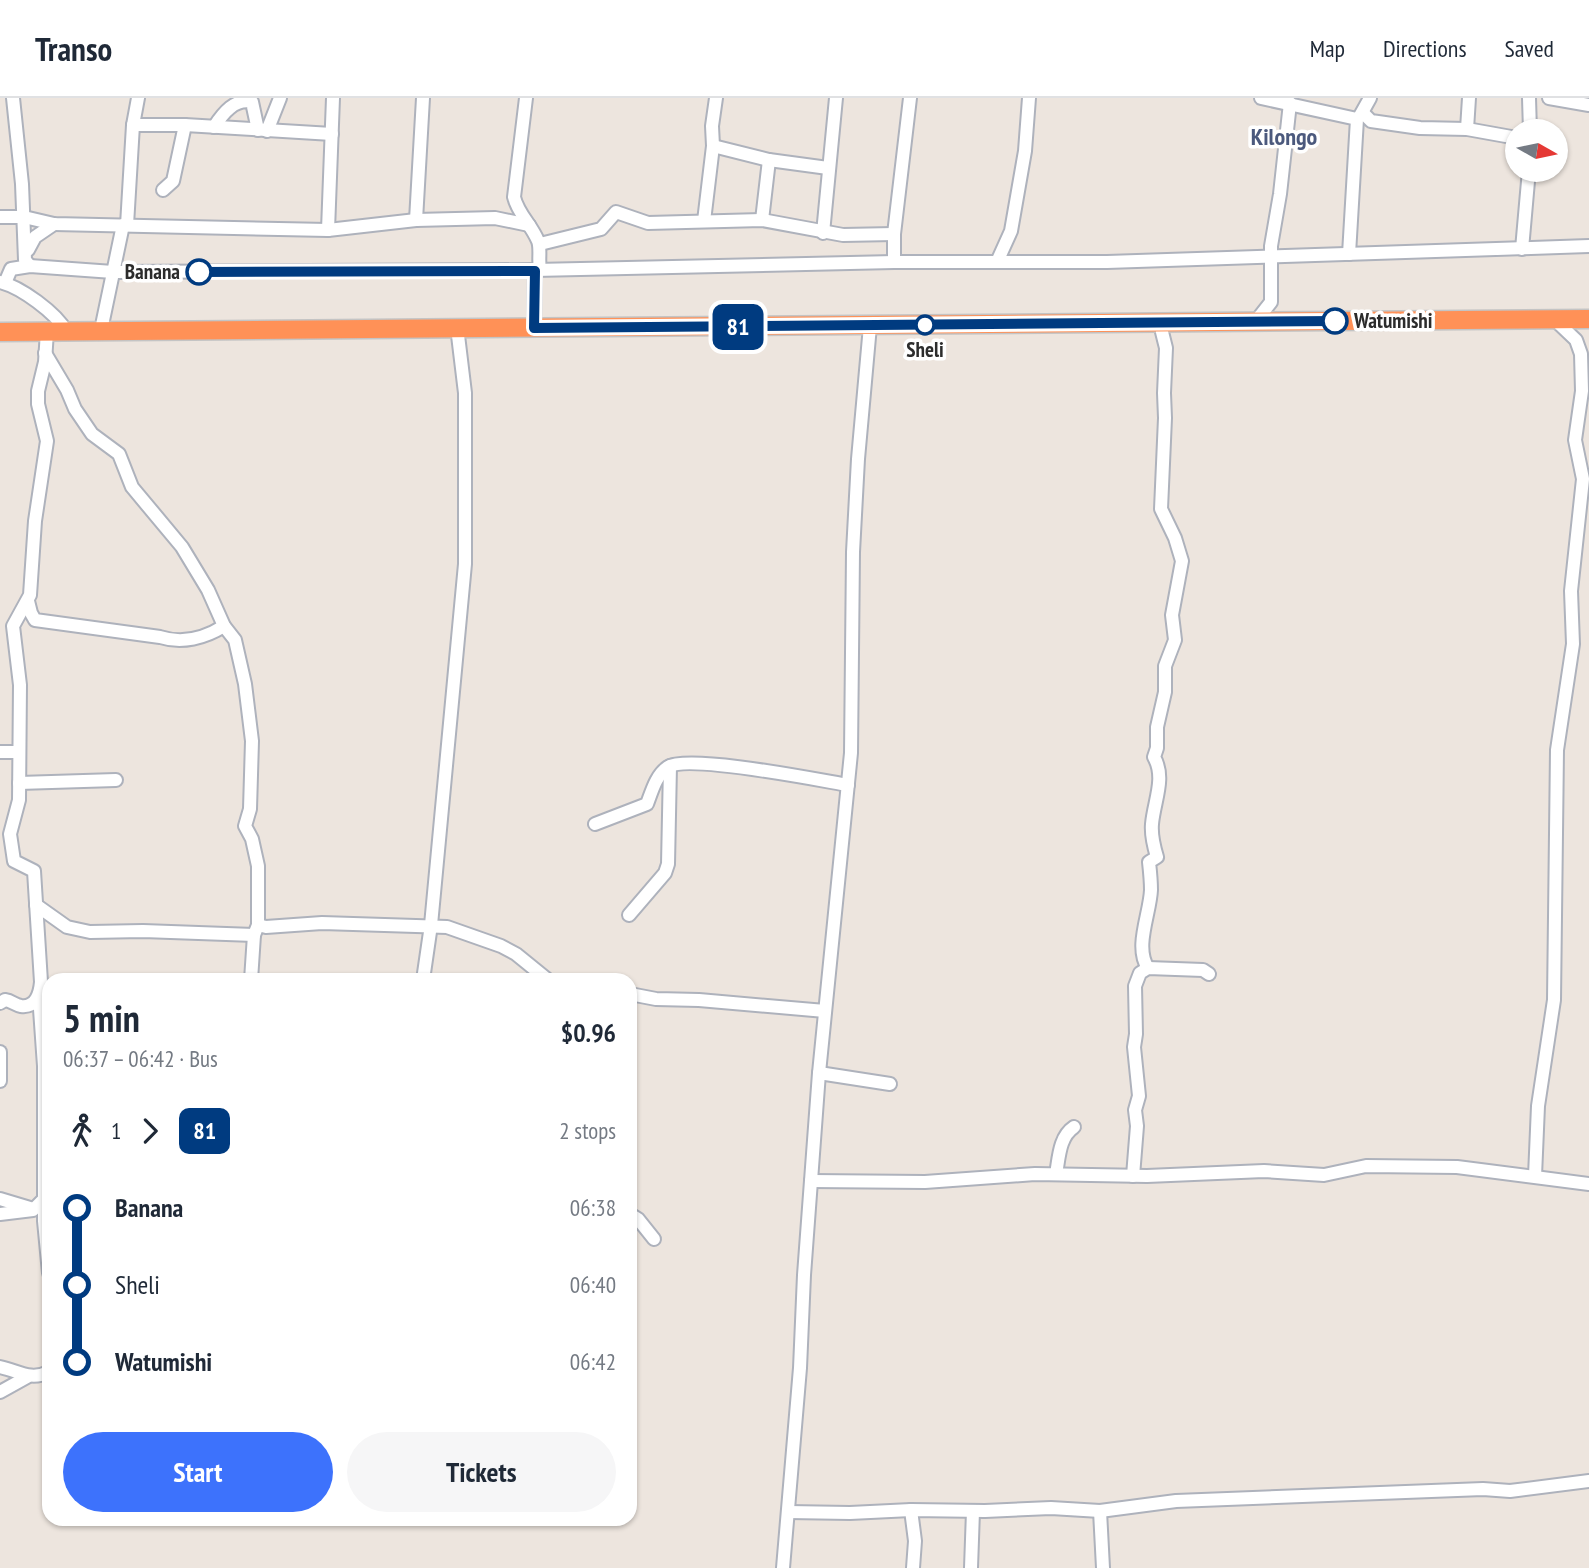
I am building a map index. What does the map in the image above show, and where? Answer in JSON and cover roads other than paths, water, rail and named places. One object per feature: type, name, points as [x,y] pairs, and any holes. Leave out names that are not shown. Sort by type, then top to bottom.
[{"type":"highway","points":[[0,332],[1589,319]]},
{"type":"street","points":[[13,98],[27,252]]},
{"type":"street","points":[[101,330],[125,225],[133,125],[138,98]]},
{"type":"street","points":[[263,130],[280,98]]},
{"type":"street","points":[[328,230],[333,98]]},
{"type":"street","points":[[416,220],[423,98]]},
{"type":"street","points":[[526,98],[514,197],[517,210],[540,244],[534,328]]},
{"type":"street","points":[[704,221],[716,98]]},
{"type":"street","points":[[823,233],[836,98]]},
{"type":"street","points":[[894,262],[894,234],[910,98]]},
{"type":"street","points":[[997,262],[1011,231],[1025,151],[1029,98]]},
{"type":"street","points":[[1261,98],[1360,116],[1383,123],[1420,128],[1467,129],[1505,136]]},
{"type":"street","points":[[1349,254],[1360,116],[1370,98]]},
{"type":"street","points":[[1467,129],[1469,98]]},
{"type":"street","points":[[1529,98],[1530,119]]},
{"type":"street","points":[[1549,98],[1589,106]]},
{"type":"street","points":[[214,127],[235,103],[249,100],[253,102],[263,130]]},
{"type":"street","points":[[1256,321],[1271,302],[1271,257],[1290,103]]},
{"type":"street","points":[[133,125],[185,125],[332,134]]},
{"type":"street","points":[[163,190],[173,181],[185,125]]},
{"type":"street","points":[[713,146],[769,160],[828,168]]},
{"type":"street","points":[[762,220],[769,160]]},
{"type":"street","points":[[1522,249],[1528,182]]},
{"type":"street","points":[[540,244],[601,229],[616,212],[648,223],[762,220],[823,233],[894,234]]},
{"type":"street","points":[[0,217],[24,217],[54,224],[328,230],[416,220],[495,218],[529,225]]},
{"type":"street","points":[[30,266],[25,260],[35,237],[54,224]]},
{"type":"street","points":[[66,331],[62,323],[43,307],[3,283],[11,269],[30,266],[113,272],[537,270],[894,262],[1107,262],[1589,246]]},
{"type":"street","points":[[1535,1176],[1538,1106],[1554,1000],[1557,750],[1573,644],[1571,591],[1583,478],[1576,443],[1583,420],[1581,354],[1576,340],[1555,320]]},
{"type":"street","points":[[783,1568],[819,1073],[851,753],[853,552],[870,326]]},
{"type":"street","points":[[424,973],[431,925],[465,564],[465,393],[457,327]]},
{"type":"street","points":[[47,331],[38,404],[47,441],[34,521],[28,601],[33,617],[39,621],[160,637],[172,641],[190,640],[224,626]]},
{"type":"street","points":[[1148,968],[1143,960],[1151,890],[1149,862],[1157,858],[1152,823],[1159,785],[1158,764],[1154,757],[1165,692],[1165,666],[1175,640],[1172,615],[1182,561],[1161,509],[1166,418],[1166,348],[1162,332]]},
{"type":"street","points":[[45,352],[75,410],[92,434],[119,454],[132,488],[182,547],[208,590],[224,626],[235,640],[242,664],[250,722],[252,782],[250,809],[245,826],[252,839],[258,866],[252,973]]},
{"type":"street","points":[[1579,511],[1589,522]]},
{"type":"street","points":[[0,848],[10,835],[18,807],[20,668],[13,626],[28,601]]},
{"type":"street","points":[[0,752],[19,752]]},
{"type":"street","points":[[595,824],[647,804],[660,774],[670,766],[686,762],[848,785]]},
{"type":"street","points":[[629,915],[664,873],[668,864],[666,837],[670,766]]},
{"type":"street","points":[[19,783],[116,780]]},
{"type":"street","points":[[10,835],[14,861],[34,871],[42,1022]]},
{"type":"street","points":[[36,905],[67,927],[90,932],[256,930],[322,923],[431,925],[458,929],[501,946],[539,973]]},
{"type":"street","points":[[1133,1176],[1137,1126],[1135,1110],[1139,1096],[1134,1047],[1135,986],[1140,973],[1148,968],[1203,970],[1209,974]]},
{"type":"street","points":[[0,1003],[3,1000],[11,1001],[24,1007],[31,1005],[39,995]]},
{"type":"street","points":[[637,995],[825,1011]]},
{"type":"street","points":[[0,1052],[0,1082]]},
{"type":"street","points":[[819,1073],[890,1084]]},
{"type":"street","points":[[1056,1174],[1061,1146],[1069,1130],[1074,1127]]},
{"type":"street","points":[[811,1181],[925,1182],[1056,1174],[1133,1176],[1264,1171],[1324,1175],[1366,1166],[1457,1167],[1589,1184]]},
{"type":"street","points":[[0,1199],[33,1210]]},
{"type":"street","points":[[0,1214],[33,1210],[42,1201]]},
{"type":"street","points":[[637,1218],[654,1239]]},
{"type":"street","points":[[0,1367],[12,1369],[26,1377]]},
{"type":"street","points":[[0,1392],[26,1377],[42,1374]]},
{"type":"street","points":[[788,1512],[850,1514],[911,1510],[1044,1508],[1100,1511],[1176,1501],[1483,1489],[1510,1491],[1564,1482],[1589,1481]]},
{"type":"street","points":[[911,1510],[915,1541],[913,1568]]},
{"type":"street","points":[[971,1568],[973,1511]]},
{"type":"street","points":[[1100,1511],[1102,1568]]},
{"type":"place","name":"Banana","points":[[199,272]]},
{"type":"place","name":"Watumishi","points":[[1335,321]]},
{"type":"place","name":"Sheli","points":[[925,325]]},
{"type":"district","name":"Kilongo","points":[[1284,137]]}]
